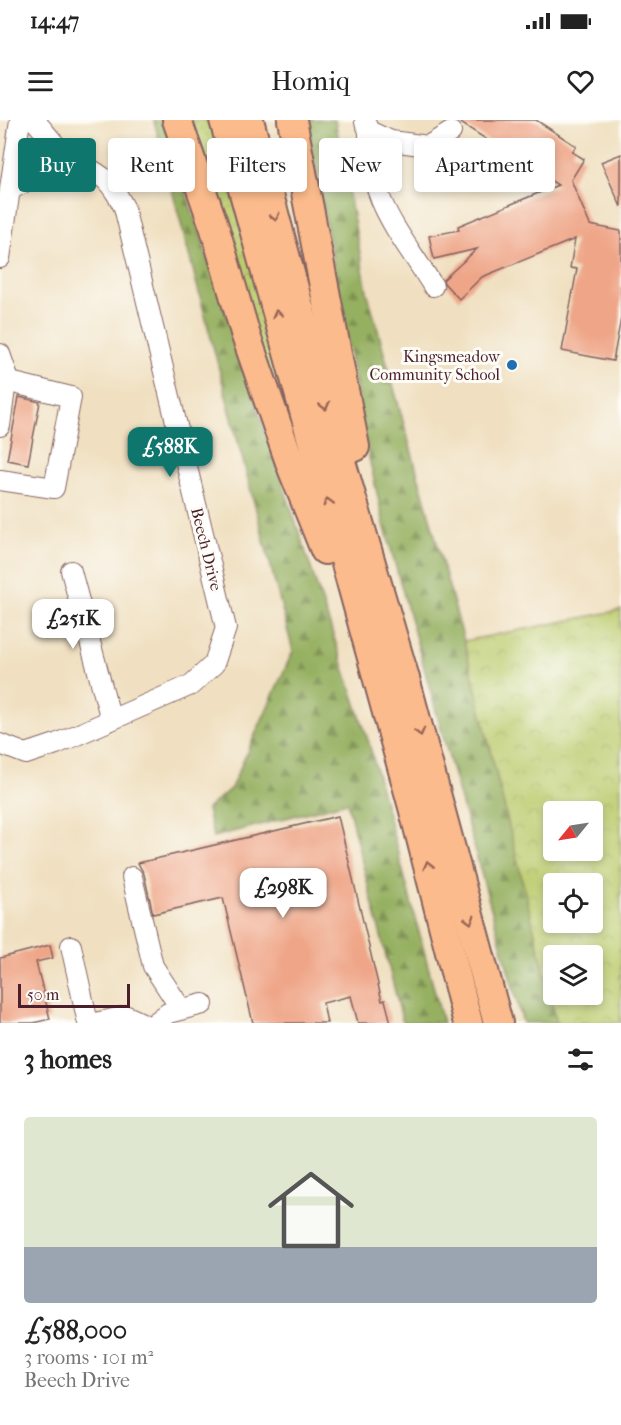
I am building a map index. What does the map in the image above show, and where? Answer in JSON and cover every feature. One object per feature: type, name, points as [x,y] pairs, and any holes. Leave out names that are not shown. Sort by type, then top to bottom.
[{"type":"highway","points":[[177,120],[214,229],[246,336],[292,468],[376,680]]},
{"type":"highway","points":[[224,120],[376,680],[413,807],[468,1023]]},
{"type":"highway","points":[[249,120],[334,438],[404,675],[498,1023]]},
{"type":"highway","points":[[292,120],[359,471],[404,675]]},
{"type":"street","points":[[0,258],[12,189],[20,120]]},
{"type":"street","name":"Beech Drive","points":[[34,120],[51,138]]},
{"type":"street","points":[[366,125],[391,141],[428,146],[451,132]]},
{"type":"street","points":[[366,125],[368,160],[382,206],[433,286]]},
{"type":"street","name":"Beech Drive","points":[[0,744],[26,754],[191,685],[214,664],[226,628],[124,207],[113,185],[96,171]]},
{"type":"street","points":[[12,189],[18,186]]},
{"type":"street","points":[[0,354],[7,374],[0,426]]},
{"type":"street","points":[[0,480],[54,488],[71,397],[6,381]]},
{"type":"street","points":[[71,571],[111,720]]},
{"type":"street","points":[[132,877],[153,966],[181,1010]]},
{"type":"street","points":[[71,946],[88,1023]]},
{"type":"street","points":[[155,1023],[168,1013],[203,1004]]},
{"type":"street","points":[[95,1023],[127,1016],[142,1023]]},
{"type":"green space","points":[[162,120],[168,138],[158,138],[154,121]]},
{"type":"green space","points":[[184,120],[213,120],[218,138],[207,138],[207,189],[195,153],[195,138],[190,138]]},
{"type":"green space","points":[[307,120],[335,120],[338,138],[319,138],[319,186]]},
{"type":"green space","points":[[173,192],[186,192],[369,743],[443,1023],[403,1023],[347,802],[213,837],[207,809],[231,788],[293,651]]},
{"type":"green space","points":[[208,192],[232,192],[298,439],[291,442]]},
{"type":"green space","points":[[320,192],[348,192],[367,291],[464,641],[543,965],[543,1005],[553,1005],[557,1023],[523,1023],[384,524],[366,444]]},
{"type":"green space","points":[[621,610],[621,1023],[557,1023],[553,1005],[603,1005],[603,945],[543,945],[543,965],[464,641]]},
{"type":"building","points":[[456,120],[536,120],[576,146],[572,152],[584,159],[571,180],[590,225],[621,231],[621,318],[613,361],[562,351],[577,269],[570,268],[575,239],[482,277],[459,299],[444,283],[443,280],[477,249],[434,259],[429,236],[459,230],[458,226],[541,192],[555,192],[555,186],[558,185],[555,183],[555,138],[484,138]]},
{"type":"building","points":[[621,154],[621,207],[601,162]]},
{"type":"building","points":[[19,397],[40,402],[28,464],[7,460]]},
{"type":"building","points":[[338,816],[382,1001],[385,1000],[391,1023],[358,1023],[351,996],[323,1003],[327,1023],[253,1023],[223,898],[153,914],[144,874],[138,863]]},
{"type":"building","points":[[50,945],[53,958],[36,962],[50,1019],[33,1023],[0,1023],[0,958]]},
{"type":"place","name":"Kingsmeadow Community School","points":[[512,365]]}]
